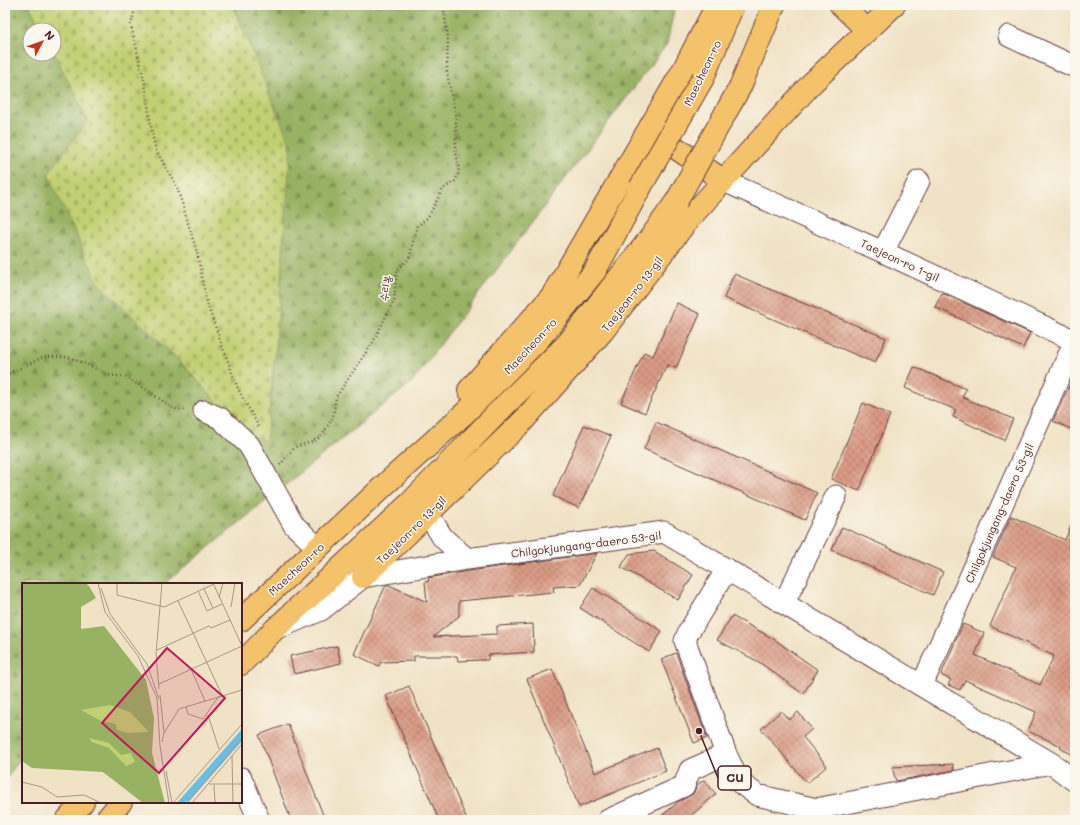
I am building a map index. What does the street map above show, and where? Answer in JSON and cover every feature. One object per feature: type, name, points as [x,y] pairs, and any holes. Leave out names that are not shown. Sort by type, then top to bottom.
[{"type":"main road","points":[[390,480],[552,296],[682,72],[717,5]]},
{"type":"main road","name":"Maecheon-ro","points":[[242,619],[390,480],[466,412],[538,340],[595,271],[640,188],[703,78],[733,5]]},
{"type":"main road","points":[[242,663],[274,630],[410,503],[507,403],[568,344],[651,237],[676,202],[740,87],[774,5]]},
{"type":"main road","points":[[842,5],[864,27],[866,32]]},
{"type":"main road","name":"Taejeon-ro 13-gil","points":[[363,577],[521,423],[603,331],[687,221],[812,83],[894,5]]},
{"type":"main road","points":[[648,129],[724,181]]},
{"type":"main road","points":[[67,820],[81,803]]},
{"type":"main road","points":[[106,820],[120,803]]},
{"type":"street","points":[[1009,36],[1075,67]]},
{"type":"street","name":"Taejeon-ro 1-gil","points":[[724,181],[883,252],[1075,341]]},
{"type":"street","points":[[883,252],[919,181]]},
{"type":"street","name":"Chilgokjungang-daero 53-gil","points":[[922,685],[1075,341]]},
{"type":"street","points":[[204,411],[220,418],[249,445],[294,525],[318,548]]},
{"type":"street","points":[[784,603],[836,496]]},
{"type":"street","points":[[428,514],[443,538],[467,559]]},
{"type":"street","name":"Chilgokjungang-daero 53-gil","points":[[274,630],[321,610],[363,577],[467,559],[664,532],[1051,763],[1075,781]]},
{"type":"street","points":[[727,569],[688,633],[685,641],[726,754],[739,782],[757,795],[813,814],[1051,763]]},
{"type":"street","points":[[608,820],[684,786],[690,770],[726,754]]},
{"type":"street","points":[[242,780],[259,820]]},
{"type":"path","points":[[136,5],[131,25],[145,84],[156,150],[177,187],[197,252],[207,304],[238,390],[261,430],[249,445]]},
{"type":"path","name":"수리봉","points":[[270,482],[281,463],[295,447],[321,437],[333,417],[336,397],[373,342],[394,300],[397,270],[409,259],[417,226],[428,217],[443,189],[455,181],[458,175],[459,168],[456,153],[456,117],[447,73],[448,37],[443,5]]},
{"type":"path","points":[[5,375],[44,357],[68,357],[93,367],[108,376],[125,377],[174,408],[188,410],[195,407],[204,411]]},
{"type":"green space","points":[[5,5],[675,5],[667,44],[412,382],[165,583],[22,583],[22,756],[5,781]]},
{"type":"green space","points":[[29,5],[233,5],[291,146],[276,344],[266,442],[244,432],[180,361],[98,283],[48,174],[88,120],[59,62],[62,62],[62,22],[38,22]]},
{"type":"building","points":[[734,274],[886,338],[875,363],[724,298]]},
{"type":"building","points":[[942,293],[1030,333],[1023,348],[935,307]]},
{"type":"building","points":[[677,303],[700,314],[676,368],[667,365],[645,413],[621,403],[644,352],[653,356]]},
{"type":"building","points":[[914,367],[966,389],[962,397],[1013,419],[1004,440],[953,417],[956,410],[905,388]]},
{"type":"building","points":[[1075,373],[1075,431],[1053,421]]},
{"type":"building","points":[[863,403],[890,415],[859,491],[831,479]]},
{"type":"building","points":[[656,422],[817,493],[805,520],[644,449]]},
{"type":"building","points":[[584,425],[611,436],[579,508],[553,496]]},
{"type":"building","points":[[1011,516],[1065,540],[1075,516],[1075,756],[1060,748],[1061,746],[1028,731],[1036,712],[965,680],[960,690],[948,685],[951,680],[941,675],[963,624],[984,633],[975,655],[1040,685],[1054,656],[990,626],[1016,567],[993,557]]},
{"type":"building","points":[[842,527],[943,572],[933,595],[832,550]]},
{"type":"building","points":[[654,551],[693,575],[678,600],[621,567],[629,554]]},
{"type":"building","points":[[597,553],[580,585],[553,587],[554,592],[459,601],[459,616],[433,637],[497,634],[497,626],[533,624],[534,652],[488,655],[488,660],[458,661],[457,656],[414,656],[414,661],[381,662],[379,666],[354,654],[386,585],[427,602],[425,582],[429,581],[428,578]]},
{"type":"building","points":[[593,588],[662,631],[649,652],[580,608]]},
{"type":"building","points":[[732,616],[772,638],[818,670],[803,694],[759,662],[717,640]]},
{"type":"building","points":[[337,646],[341,663],[294,674],[290,656]]},
{"type":"building","points":[[676,653],[707,738],[694,743],[661,659]]},
{"type":"building","points":[[552,669],[595,773],[657,748],[666,771],[579,807],[527,679]]},
{"type":"building","points":[[409,686],[467,820],[439,820],[386,696]]},
{"type":"building","points":[[781,711],[789,720],[798,712],[812,729],[803,737],[827,766],[807,783],[761,729]]},
{"type":"building","points":[[288,724],[325,820],[291,820],[259,735]]},
{"type":"building","points":[[953,764],[954,770],[896,781],[892,767]]},
{"type":"building","points":[[704,780],[716,794],[686,820],[657,820],[678,802],[693,794],[697,785]]},
{"type":"place","name":"CU","points":[[699,731]]}]
